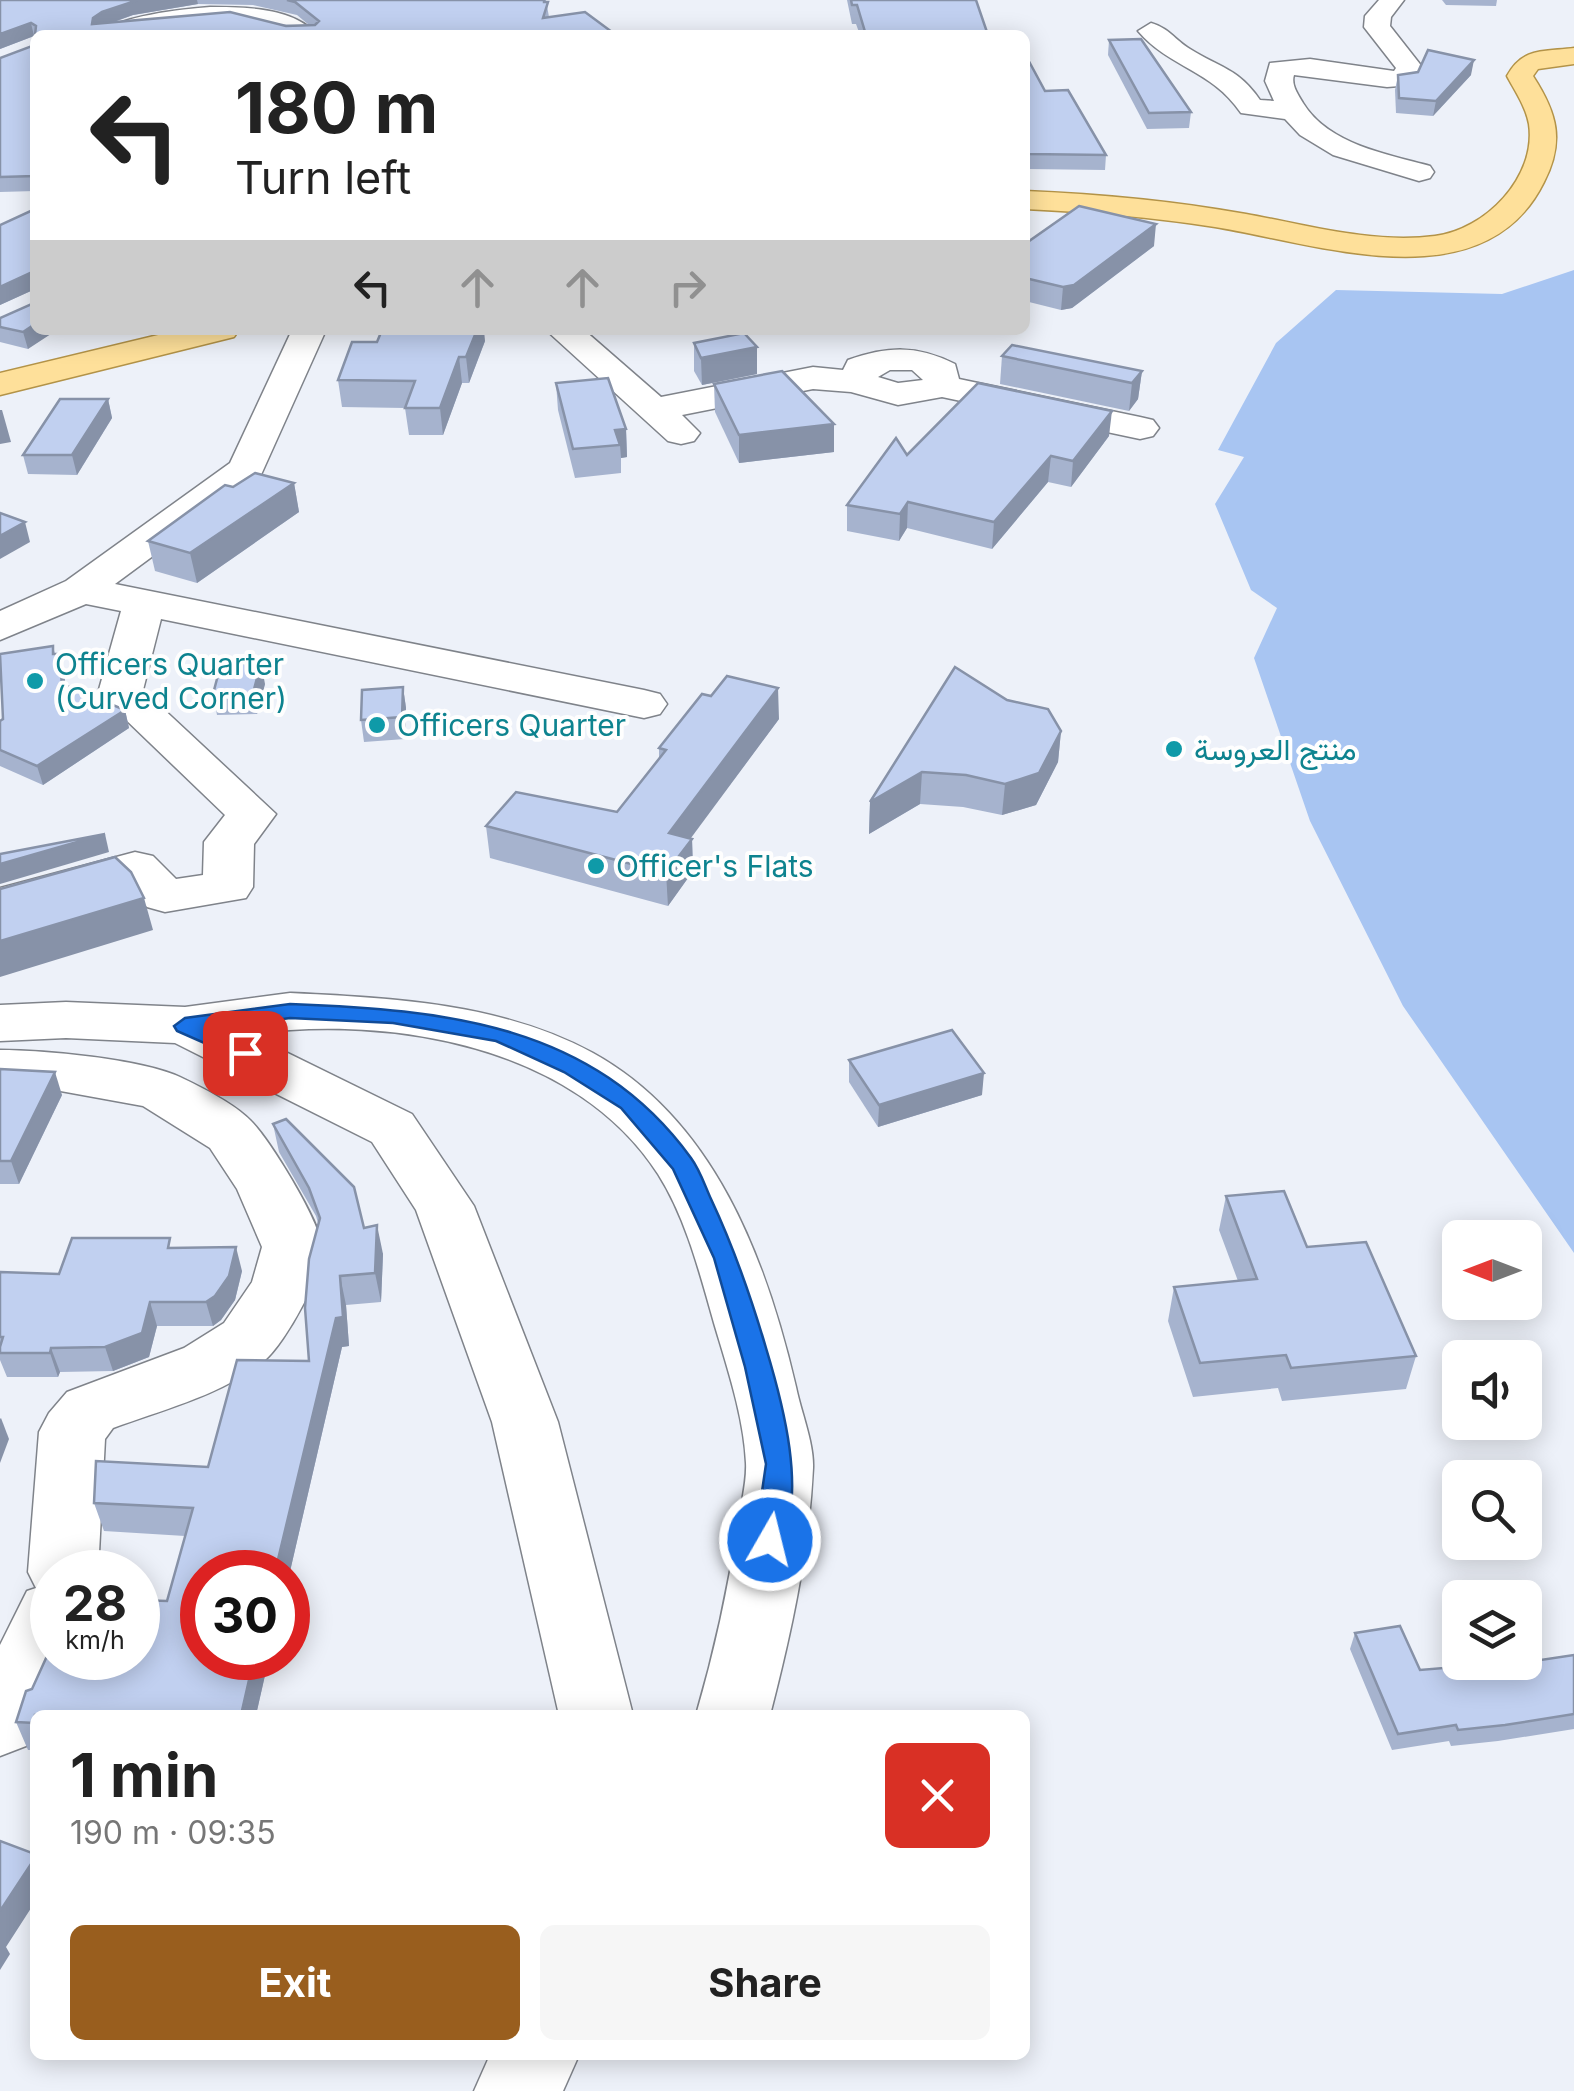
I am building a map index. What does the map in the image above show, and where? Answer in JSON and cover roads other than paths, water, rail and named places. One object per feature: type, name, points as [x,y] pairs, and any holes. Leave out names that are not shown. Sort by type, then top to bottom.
[{"type":"main road","points":[[1030,200],[1087,201],[1183,212],[1400,246],[1434,246],[1460,240],[1493,228],[1520,200],[1547,144],[1542,119],[1520,76],[1528,62],[1574,56]]},
{"type":"main road","points":[[0,384],[201,335]]},
{"type":"street","points":[[84,30],[110,21],[146,0]]},
{"type":"street","points":[[1392,0],[1378,16],[1377,27],[1410,68],[1402,78],[1374,80],[1294,66],[1280,69],[1277,80],[1292,111],[1332,145],[1419,172]]},
{"type":"street","points":[[125,30],[168,16],[239,5],[266,10],[299,30]]},
{"type":"street","points":[[1150,31],[1168,38],[1180,55],[1232,78],[1251,107],[1292,111]]},
{"type":"street","points":[[0,626],[82,590],[246,469],[308,335]]},
{"type":"street","points":[[570,335],[688,440]]},
{"type":"street","points":[[656,409],[813,378],[858,382],[880,394],[914,396],[940,386],[1140,428]]},
{"type":"street","points":[[82,590],[644,704]]},
{"type":"street","points":[[0,904],[136,868],[165,896],[228,887],[229,842],[252,814],[120,693],[144,604]]},
{"type":"street","points":[[0,1024],[66,1020],[185,1026],[290,1011],[393,1016],[501,1034],[572,1066],[629,1103],[683,1165],[726,1258],[759,1367],[780,1464],[760,1616],[734,1710]]},
{"type":"street","points":[[185,1026],[392,1128],[444,1206],[525,1422],[595,1710]]},
{"type":"street","points":[[0,1069],[44,1069],[159,1090],[230,1134],[264,1184],[292,1248],[281,1288],[246,1340],[208,1366],[124,1394],[90,1410],[72,1432],[67,1550]]},
{"type":"street","points":[[0,1722],[30,1659]]},
{"type":"street","points":[[516,2091],[534,2060]]},
{"type":"water","points":[[1574,270],[1574,1253],[1403,1006],[1310,821],[1254,658],[1277,608],[1251,590],[1215,504],[1244,457],[1218,450],[1276,343],[1336,290],[1502,294]]},
{"type":"place","name":"Officers Quarter (Curved Corner)","points":[[35,681]]},
{"type":"place","name":"Officers Quarter","points":[[377,725]]},
{"type":"place","name":"منتج العروسة","points":[[1174,749]]},
{"type":"place","name":"Officer's Flats","points":[[596,866]]}]
